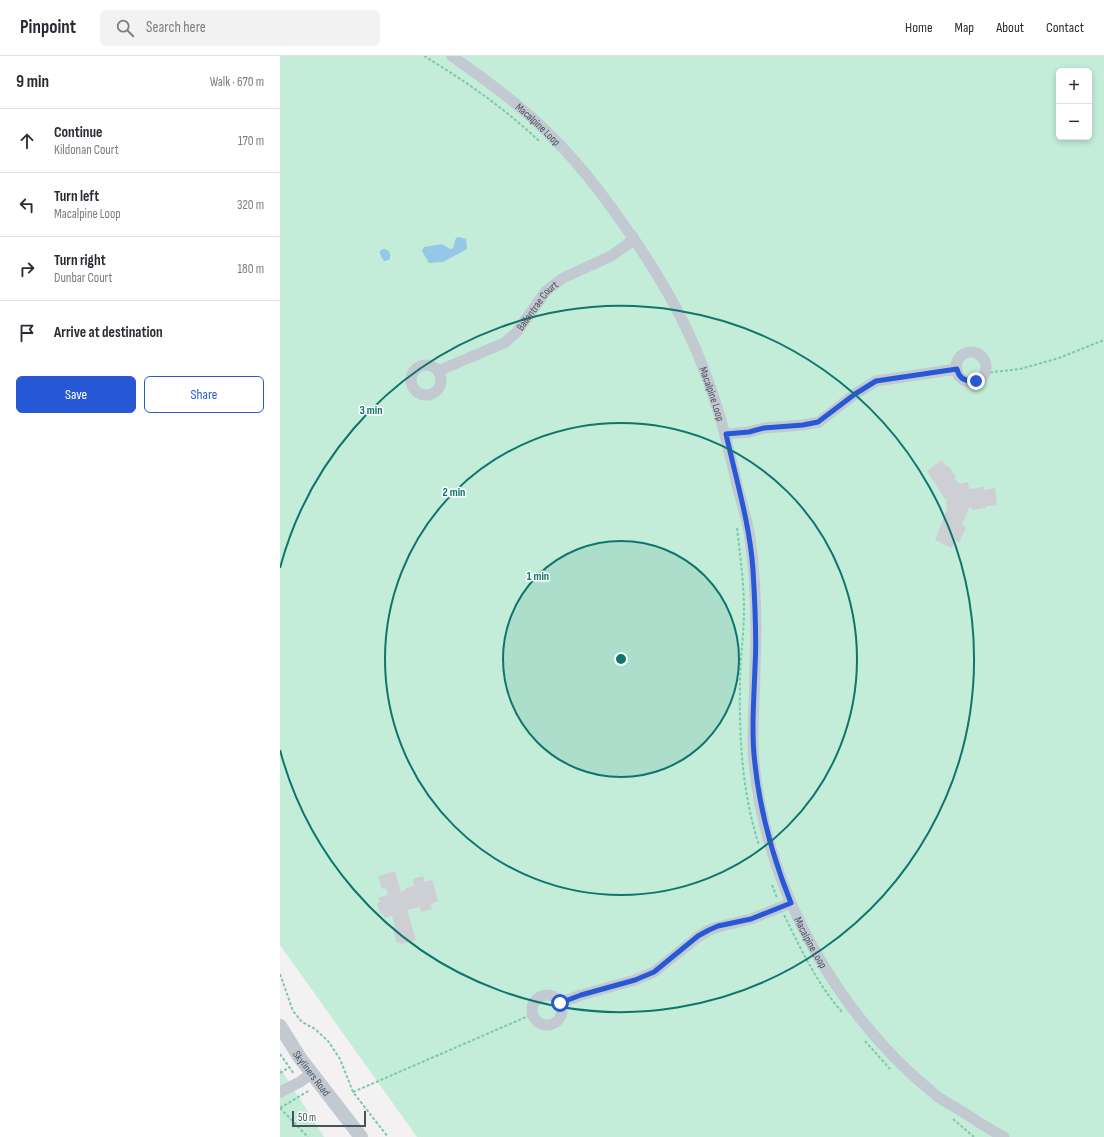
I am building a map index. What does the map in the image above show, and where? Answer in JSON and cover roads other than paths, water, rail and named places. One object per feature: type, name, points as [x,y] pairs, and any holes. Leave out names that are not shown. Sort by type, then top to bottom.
[{"type":"street","name":"Macalpine Loop","points":[[452,56],[505,95],[552,137],[596,186],[633,237],[662,282],[685,325],[706,375],[726,434],[749,531],[756,610],[756,667],[753,711],[754,763],[763,814],[779,872],[786,905],[835,984],[861,1018],[895,1058],[940,1098],[1004,1137]]},
{"type":"street","name":"Ballantrae Court","points":[[438,371],[504,342],[516,333],[546,291],[563,278],[611,256],[628,244],[633,237]]},
{"type":"street","points":[[967,352],[979,354],[984,360],[986,366],[985,373],[981,378],[970,382],[959,376],[957,369],[958,361],[962,355],[967,352]]},
{"type":"street","points":[[726,434],[818,422],[855,394],[876,381],[957,369]]},
{"type":"street","points":[[560,1003],[581,995],[635,980],[654,972],[698,936],[709,930],[718,926],[751,919],[786,905]]},
{"type":"street","points":[[550,995],[560,1003],[562,1010],[561,1017],[557,1022],[546,1025],[541,1024],[536,1020],[533,1014],[534,1004],[538,999],[543,996],[550,995]]},
{"type":"street","name":"Skyliners Road","points":[[280,1026],[316,1079],[361,1137]]},
{"type":"street","points":[[280,1092],[300,1082],[316,1079]]},
{"type":"water","points":[[459,237],[466,239],[467,249],[443,262],[429,263],[422,251],[424,247],[442,244],[450,249],[453,248],[456,238]]},
{"type":"water","points":[[383,249],[389,252],[389,260],[384,261],[381,256],[380,251]]}]
